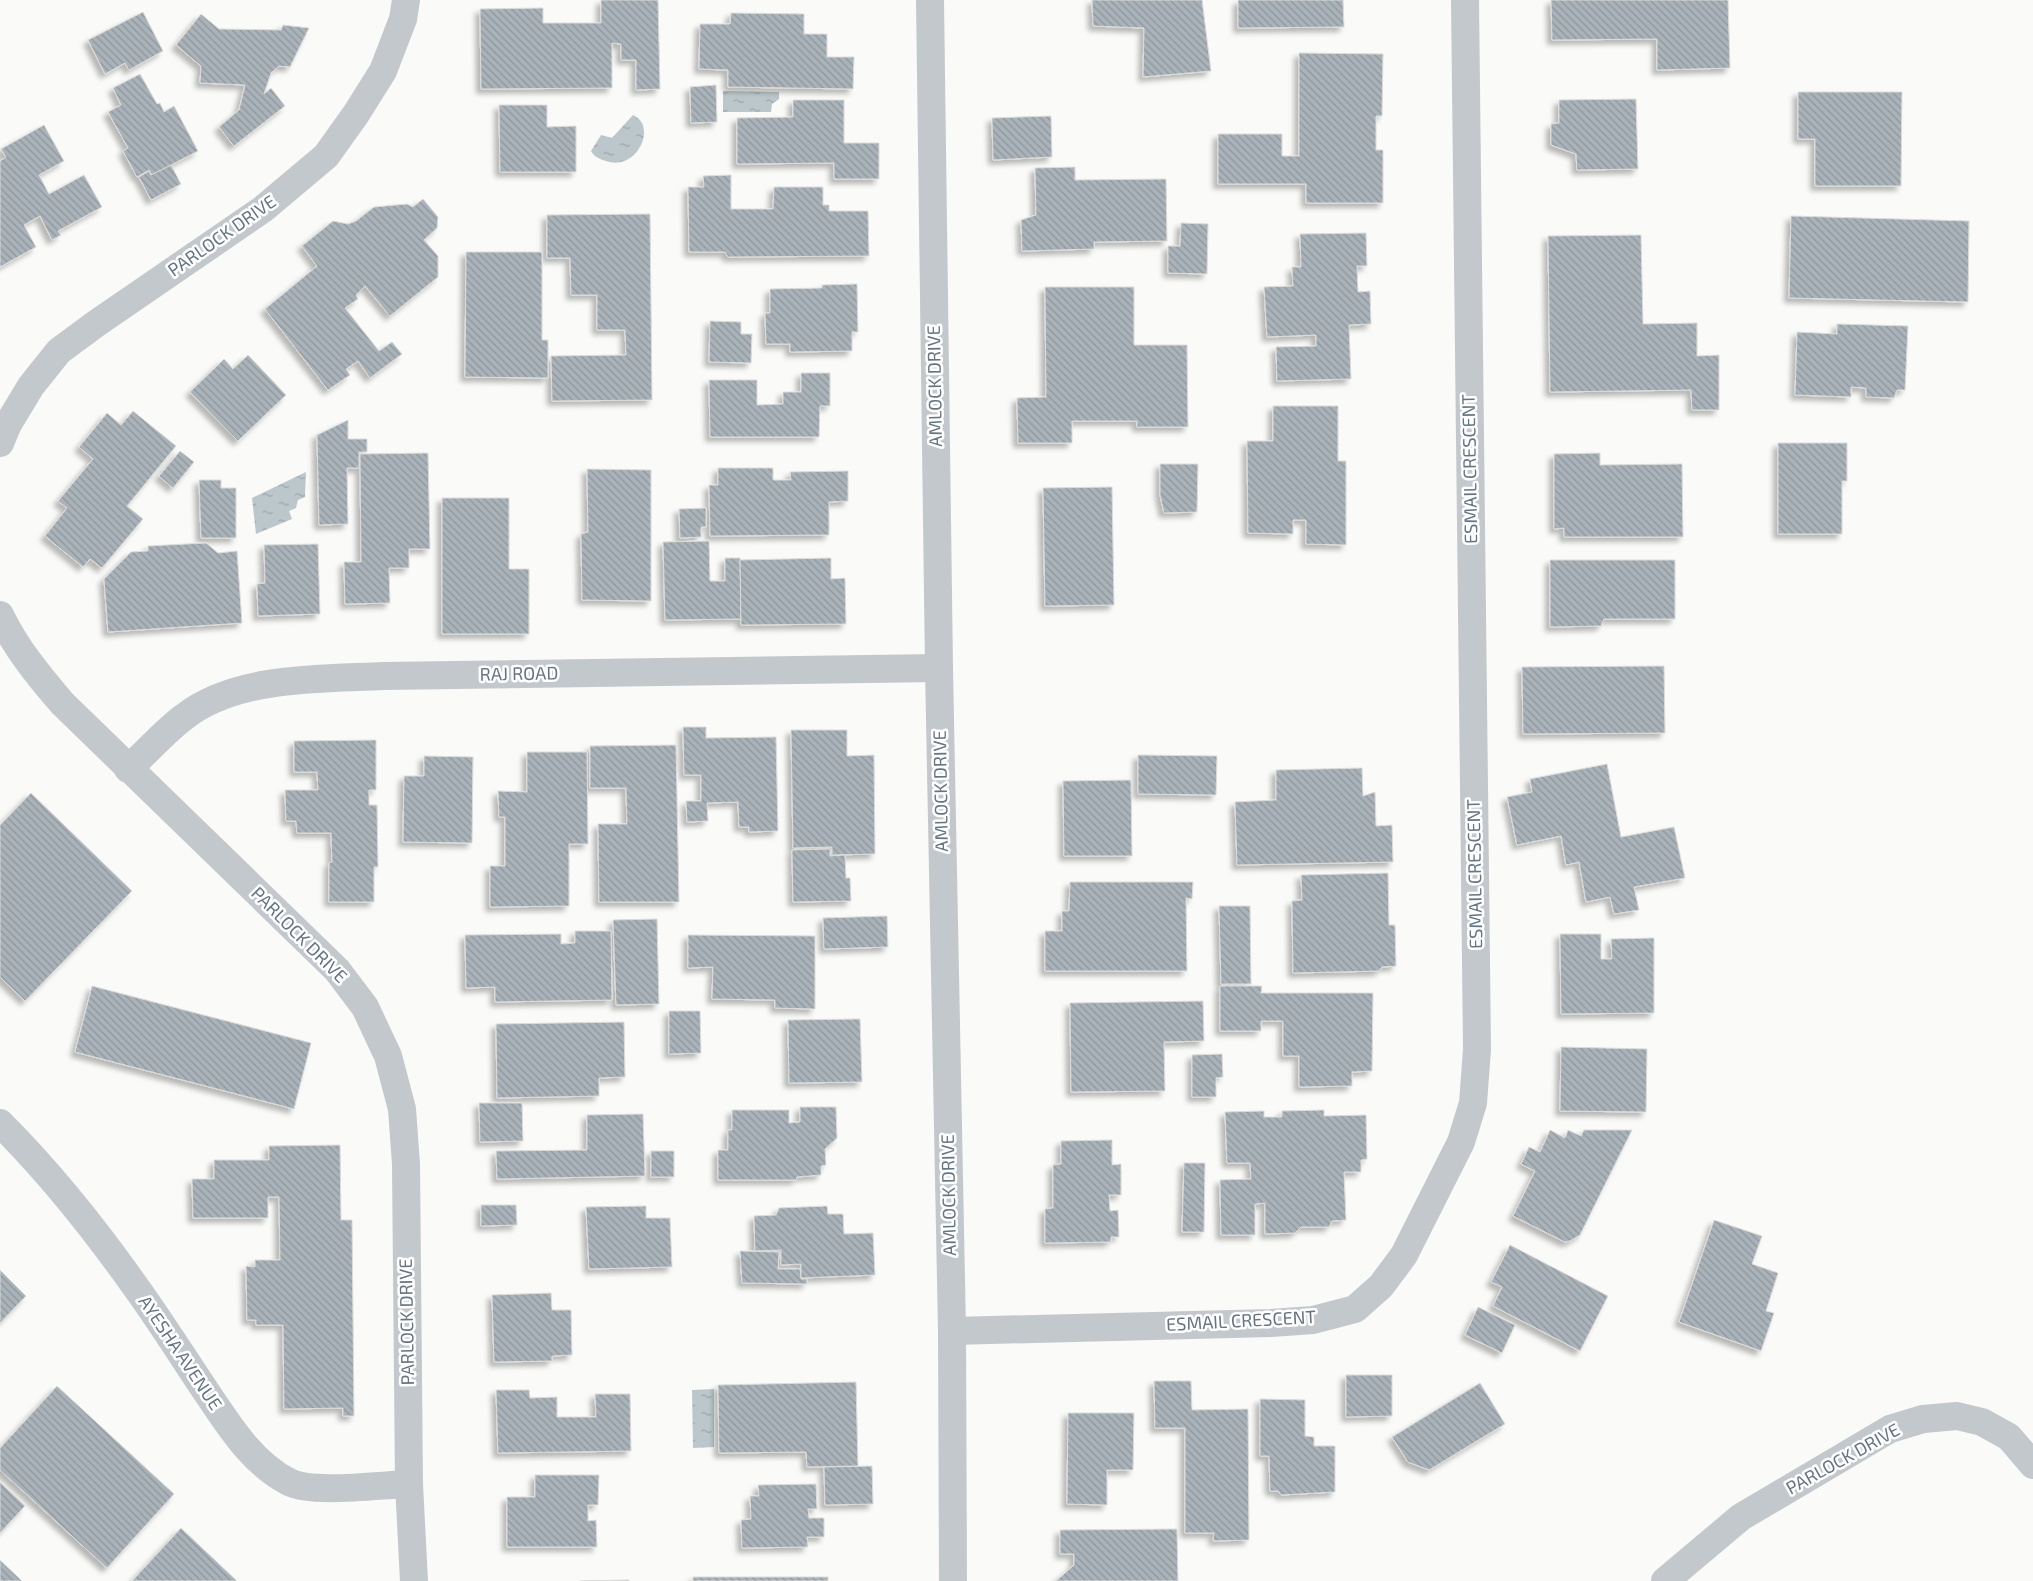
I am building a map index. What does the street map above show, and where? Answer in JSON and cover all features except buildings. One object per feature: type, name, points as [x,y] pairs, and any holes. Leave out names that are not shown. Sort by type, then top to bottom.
[{"type":"street","name":"PARLOCK DRIVE","points":[[0,443],[8,424],[31,386],[60,352],[97,323],[263,209],[326,156],[356,114],[383,71],[403,19],[406,0]]},
{"type":"street","name":"AMLOCK DRIVE","points":[[930,0],[939,668],[952,1331],[953,1581]]},
{"type":"street","name":"ESMAIL CRESCENT","points":[[952,1331],[1271,1323],[1313,1320],[1355,1308],[1381,1286],[1404,1255],[1460,1142],[1473,1103],[1477,1049],[1465,0]]},
{"type":"street","name":"PARLOCK DRIVE","points":[[0,616],[11,639],[34,671],[62,703],[337,970],[365,1007],[388,1056],[402,1108],[406,1164],[409,1484],[414,1581]]},
{"type":"street","name":"RAJ ROAD","points":[[128,769],[185,716],[212,700],[244,689],[302,680],[384,676],[939,668]]},
{"type":"street","name":"AYESHA AVENUE","points":[[0,1123],[33,1156],[89,1223],[136,1287],[232,1429],[270,1470],[290,1483],[308,1489],[409,1484]]},
{"type":"street","name":"PARLOCK DRIVE","points":[[1665,1581],[1741,1517],[1890,1429],[1923,1419],[1957,1416],[1982,1422],[2009,1437],[2033,1465]]},
{"type":"water","points":[[723,91],[779,92],[779,99],[772,104],[771,112],[723,112]]},
{"type":"water","points":[[633,115],[644,128],[644,137],[635,154],[627,160],[617,163],[599,159],[594,155],[591,151],[601,135],[612,138]]},
{"type":"water","points":[[306,472],[305,497],[298,500],[296,508],[289,511],[292,519],[256,534],[252,498]]},
{"type":"water","points":[[714,1389],[714,1447],[693,1448],[692,1390]]}]
